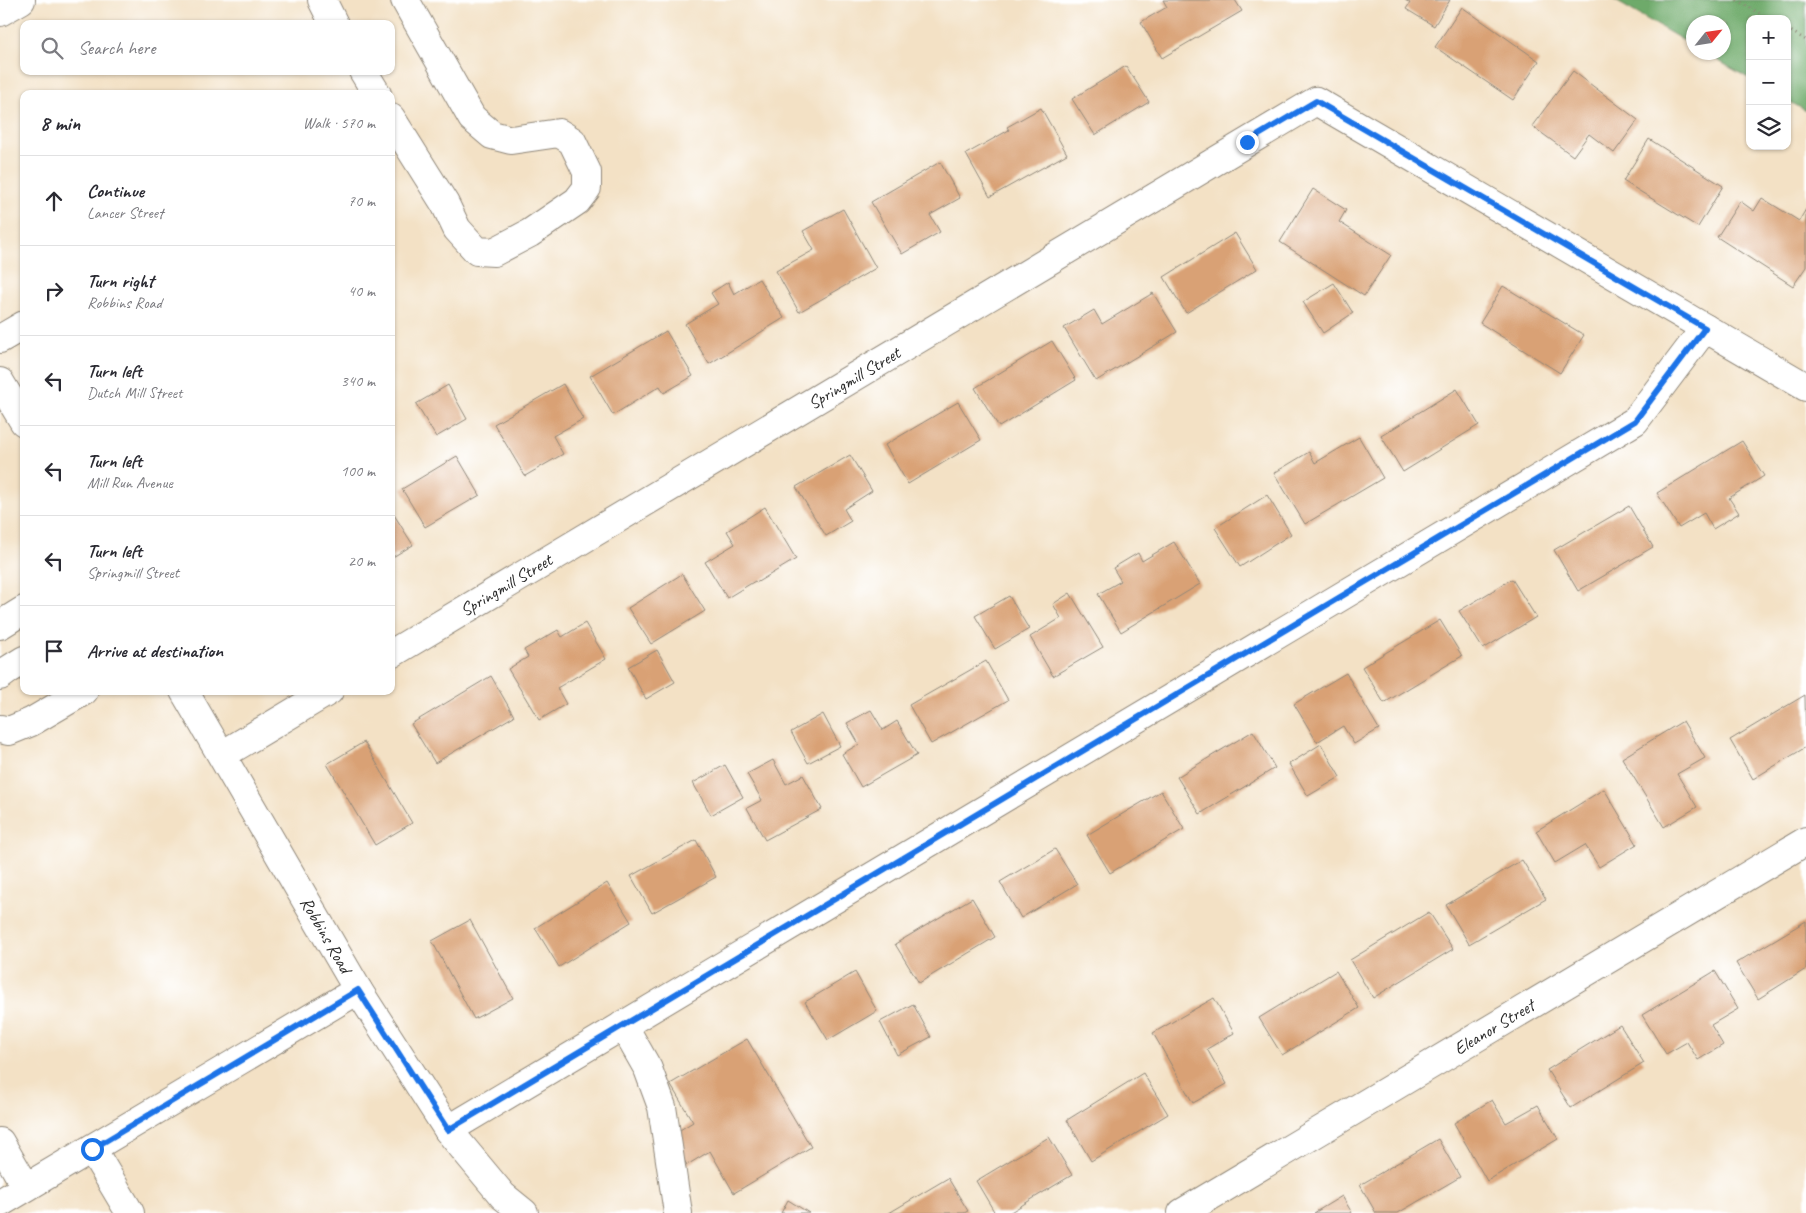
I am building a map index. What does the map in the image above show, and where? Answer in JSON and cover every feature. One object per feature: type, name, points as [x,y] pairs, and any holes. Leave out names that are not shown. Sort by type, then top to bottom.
[{"type":"street","points":[[0,12],[21,0]]},
{"type":"street","points":[[322,0],[332,20]]},
{"type":"street","points":[[395,124],[445,204],[457,229],[478,251],[494,252],[530,233],[577,200],[587,188],[587,172],[572,141],[560,133],[511,140],[492,136],[472,118],[405,0]]},
{"type":"street","points":[[365,75],[375,90]]},
{"type":"street","name":"Springmill Street","points":[[395,652],[1316,101],[1705,328]]},
{"type":"street","points":[[0,339],[20,327]]},
{"type":"street","points":[[448,1130],[1635,421],[1705,328],[1806,387]]},
{"type":"street","points":[[0,382],[20,415]]},
{"type":"street","points":[[0,625],[20,612]]},
{"type":"street","points":[[0,676],[20,662]]},
{"type":"street","points":[[0,729],[9,731],[31,722],[77,695]]},
{"type":"street","name":"Robbins Road","points":[[186,695],[358,990],[448,1130],[503,1196],[524,1213]]},
{"type":"street","points":[[222,755],[322,695]]},
{"type":"street","name":"Eleanor Street","points":[[1182,1213],[1806,841]]},
{"type":"street","points":[[0,1203],[358,990]]},
{"type":"street","points":[[623,1025],[648,1069],[662,1107],[678,1213]]},
{"type":"street","points":[[0,1142],[26,1187]]},
{"type":"street","points":[[92,1149],[130,1213]]},
{"type":"path","points":[[1737,0],[1762,15]]},
{"type":"path","points":[[1791,32],[1806,40]]},
{"type":"green space","points":[[1614,0],[1806,0],[1806,111],[1791,102],[1791,15],[1746,15],[1746,77],[1717,60],[1731,60],[1731,15],[1686,15],[1686,42]]},
{"type":"building","points":[[1163,0],[1235,0],[1242,11],[1162,58],[1141,22],[1167,7]]},
{"type":"building","points":[[1405,0],[1450,0],[1434,26],[1406,9],[1410,3]]},
{"type":"building","points":[[1462,7],[1539,61],[1513,100],[1435,47]]},
{"type":"building","points":[[1126,66],[1149,102],[1095,135],[1072,99]]},
{"type":"building","points":[[1573,71],[1638,120],[1614,153],[1589,134],[1573,156],[1532,126]]},
{"type":"building","points":[[1041,108],[1067,154],[990,197],[966,154],[1009,130],[1007,127]]},
{"type":"building","points":[[1649,139],[1723,186],[1698,227],[1623,181]]},
{"type":"building","points":[[940,162],[960,198],[930,215],[940,232],[902,254],[871,202]]},
{"type":"building","points":[[1313,189],[1346,210],[1339,222],[1391,255],[1364,296],[1280,242]]},
{"type":"building","points":[[1762,198],[1799,221],[1806,209],[1806,267],[1793,286],[1717,237],[1740,201],[1754,211]]},
{"type":"building","points":[[843,209],[876,268],[799,312],[776,271],[814,250],[803,231]]},
{"type":"building","points":[[1235,233],[1257,269],[1186,313],[1164,277]]},
{"type":"building","points":[[759,279],[784,318],[709,364],[685,324],[718,304],[711,293],[728,282],[734,294]]},
{"type":"building","points":[[1334,283],[1353,313],[1323,333],[1303,302]]},
{"type":"building","points":[[1503,286],[1584,335],[1560,373],[1480,323]]},
{"type":"building","points":[[1153,293],[1177,332],[1096,381],[1064,328],[1094,310],[1102,324]]},
{"type":"building","points":[[666,331],[693,376],[664,393],[660,386],[613,415],[590,376]]},
{"type":"building","points":[[1052,341],[1076,380],[999,427],[975,388]]},
{"type":"building","points":[[563,384],[583,419],[553,436],[563,454],[525,476],[494,424]]},
{"type":"building","points":[[448,385],[467,419],[436,437],[416,404]]},
{"type":"building","points":[[1457,389],[1479,425],[1403,472],[1381,436]]},
{"type":"building","points":[[958,402],[981,440],[908,484],[885,445]]},
{"type":"building","points":[[1359,437],[1383,478],[1305,524],[1274,473],[1309,452],[1315,463]]},
{"type":"building","points":[[1742,441],[1764,476],[1729,498],[1739,513],[1713,529],[1704,513],[1679,528],[1657,493]]},
{"type":"building","points":[[850,455],[872,491],[844,509],[851,521],[826,536],[796,487]]},
{"type":"building","points":[[457,456],[480,495],[425,527],[402,489]]},
{"type":"building","points":[[1267,495],[1291,534],[1240,567],[1215,528]]},
{"type":"building","points":[[1629,506],[1653,547],[1578,591],[1554,550]]},
{"type":"building","points":[[765,507],[796,559],[727,598],[705,562],[735,544],[727,531]]},
{"type":"building","points":[[395,516],[413,545],[395,556]]},
{"type":"building","points":[[1174,542],[1200,584],[1121,632],[1098,594],[1121,581],[1113,568],[1138,553],[1142,561]]},
{"type":"building","points":[[682,574],[705,611],[651,644],[628,608]]},
{"type":"building","points":[[1512,579],[1536,617],[1483,649],[1459,611]]},
{"type":"building","points":[[1070,593],[1103,647],[1053,676],[1030,637],[1061,618],[1053,604]]},
{"type":"building","points":[[1009,596],[1029,629],[995,649],[975,616]]},
{"type":"building","points":[[1440,620],[1462,656],[1384,703],[1362,667]]},
{"type":"building","points":[[585,623],[606,659],[557,688],[566,704],[539,720],[508,669],[528,657],[524,650],[558,630],[562,637]]},
{"type":"building","points":[[657,650],[675,682],[646,699],[628,667]]},
{"type":"building","points":[[986,661],[1008,700],[931,744],[909,705]]},
{"type":"building","points":[[1346,673],[1379,729],[1354,744],[1343,726],[1317,742],[1294,704]]},
{"type":"building","points":[[491,676],[514,716],[435,763],[411,724]]},
{"type":"building","points":[[1805,695],[1806,747],[1753,779],[1730,740]]},
{"type":"building","points":[[871,710],[883,730],[897,721],[917,755],[861,787],[842,754],[859,744],[847,723]]},
{"type":"building","points":[[823,714],[840,746],[808,763],[791,732]]},
{"type":"building","points":[[1683,721],[1705,758],[1677,774],[1697,807],[1664,827],[1622,758]]},
{"type":"building","points":[[1253,731],[1275,768],[1200,814],[1177,777]]},
{"type":"building","points":[[364,742],[412,823],[375,845],[327,764]]},
{"type":"building","points":[[1321,744],[1340,777],[1308,796],[1289,764]]},
{"type":"building","points":[[773,760],[786,784],[803,775],[822,809],[765,840],[747,808],[762,800],[747,774]]},
{"type":"building","points":[[725,765],[743,797],[711,815],[693,783]]},
{"type":"building","points":[[1604,789],[1637,844],[1599,867],[1585,845],[1555,863],[1536,831]]},
{"type":"building","points":[[1161,791],[1184,829],[1110,873],[1087,835]]},
{"type":"building","points":[[696,840],[716,877],[652,913],[631,876]]},
{"type":"building","points":[[1055,849],[1077,884],[1021,918],[1000,882]]},
{"type":"building","points":[[1522,860],[1546,899],[1469,944],[1446,905]]},
{"type":"building","points":[[607,883],[631,922],[559,967],[535,928]]},
{"type":"building","points":[[972,898],[995,937],[919,983],[895,944]]},
{"type":"building","points":[[1429,912],[1453,949],[1373,998],[1350,960]]},
{"type":"building","points":[[470,920],[513,998],[474,1019],[432,941]]},
{"type":"building","points":[[1806,921],[1806,969],[1758,999],[1736,963]]},
{"type":"building","points":[[1336,971],[1359,1008],[1282,1055],[1259,1018]]},
{"type":"building","points":[[1715,971],[1738,1009],[1711,1025],[1723,1045],[1698,1060],[1687,1042],[1666,1054],[1642,1015]]},
{"type":"building","points":[[855,972],[877,1011],[828,1040],[805,1002]]},
{"type":"building","points":[[1214,998],[1234,1033],[1207,1049],[1227,1084],[1193,1103],[1153,1033]]},
{"type":"building","points":[[913,1004],[931,1037],[897,1055],[880,1022]]},
{"type":"building","points":[[1620,1025],[1644,1063],[1571,1108],[1547,1070]]},
{"type":"building","points":[[747,1039],[811,1147],[734,1193],[710,1151],[687,1165],[670,1136],[693,1122],[670,1084]]},
{"type":"building","points":[[1143,1073],[1168,1114],[1091,1161],[1067,1120]]},
{"type":"building","points":[[1492,1100],[1506,1123],[1538,1105],[1558,1139],[1487,1181],[1454,1123]]},
{"type":"building","points":[[1049,1137],[1072,1175],[1009,1213],[995,1213],[976,1181]]},
{"type":"building","points":[[1438,1139],[1460,1177],[1398,1213],[1376,1213],[1360,1185]]},
{"type":"building","points":[[948,1178],[968,1211],[964,1213],[889,1213]]},
{"type":"building","points":[[1342,1196],[1352,1213],[1314,1213]]},
{"type":"building","points":[[788,1200],[809,1213],[781,1213]]},
{"type":"route","points":[[92,1149],[358,990],[448,1130],[1635,421],[1705,328],[1316,101],[1247,142]]}]
